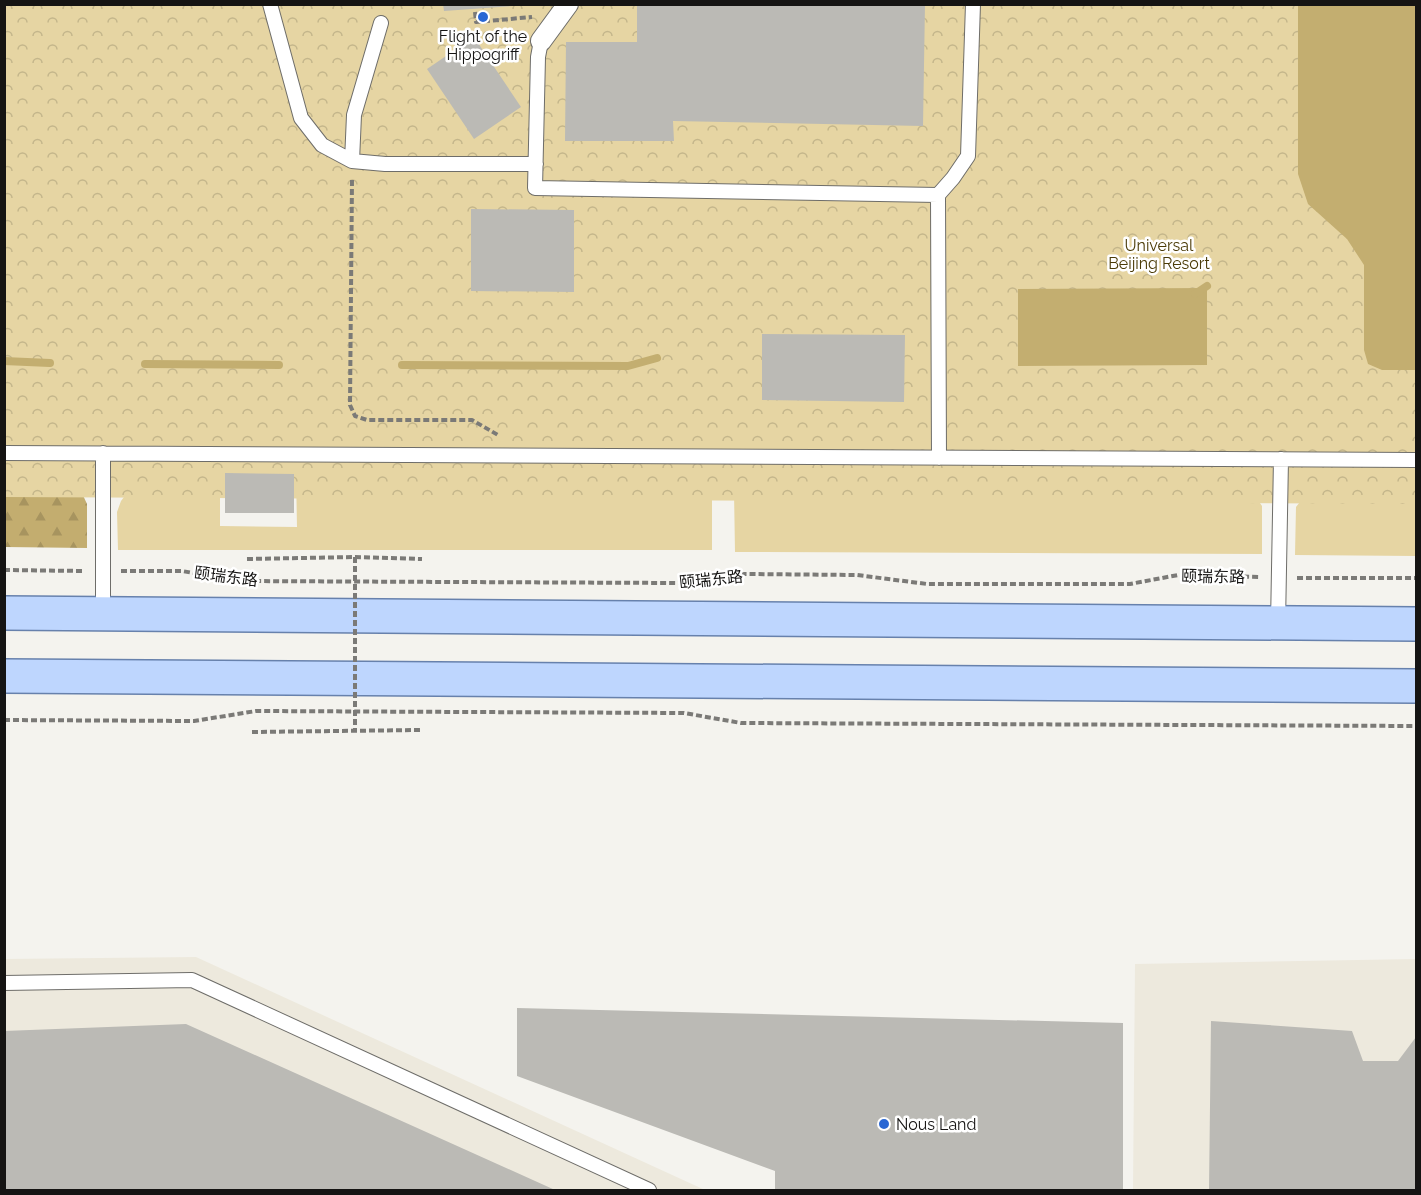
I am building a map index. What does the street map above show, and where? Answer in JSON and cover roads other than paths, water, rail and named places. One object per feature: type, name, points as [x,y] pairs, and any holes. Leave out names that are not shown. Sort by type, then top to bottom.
[{"type":"main road","points":[[4,614],[1416,624]]},
{"type":"main road","points":[[4,676],[1416,686]]},
{"type":"street","points":[[541,41],[564,10]]},
{"type":"lane","points":[[270,4],[301,117],[322,145],[352,161],[385,164],[536,164]]},
{"type":"lane","points":[[939,458],[938,195],[968,156],[973,4]]},
{"type":"lane","points":[[352,161],[354,115],[381,24]]},
{"type":"lane","points":[[541,41],[538,57],[535,188],[938,195]]},
{"type":"lane","points":[[4,453],[1416,460]]},
{"type":"lane","points":[[103,453],[103,614]]},
{"type":"lane","points":[[1278,624],[1281,459]]},
{"type":"lane","points":[[4,982],[192,980],[649,1191]]},
{"type":"waterway","points":[[1195,294],[1207,286]]},
{"type":"waterway","points":[[402,365],[628,366],[657,358]]},
{"type":"waterway","points":[[4,361],[50,363]]},
{"type":"waterway","points":[[145,364],[279,365]]},
{"type":"place","name":"Flight of the Hippogriff","points":[[483,17]]},
{"type":"place","name":"Nous Land","points":[[884,1124]]},
{"type":"park label","name":"Universal Beijing Resort","points":[[1159,254]]}]
